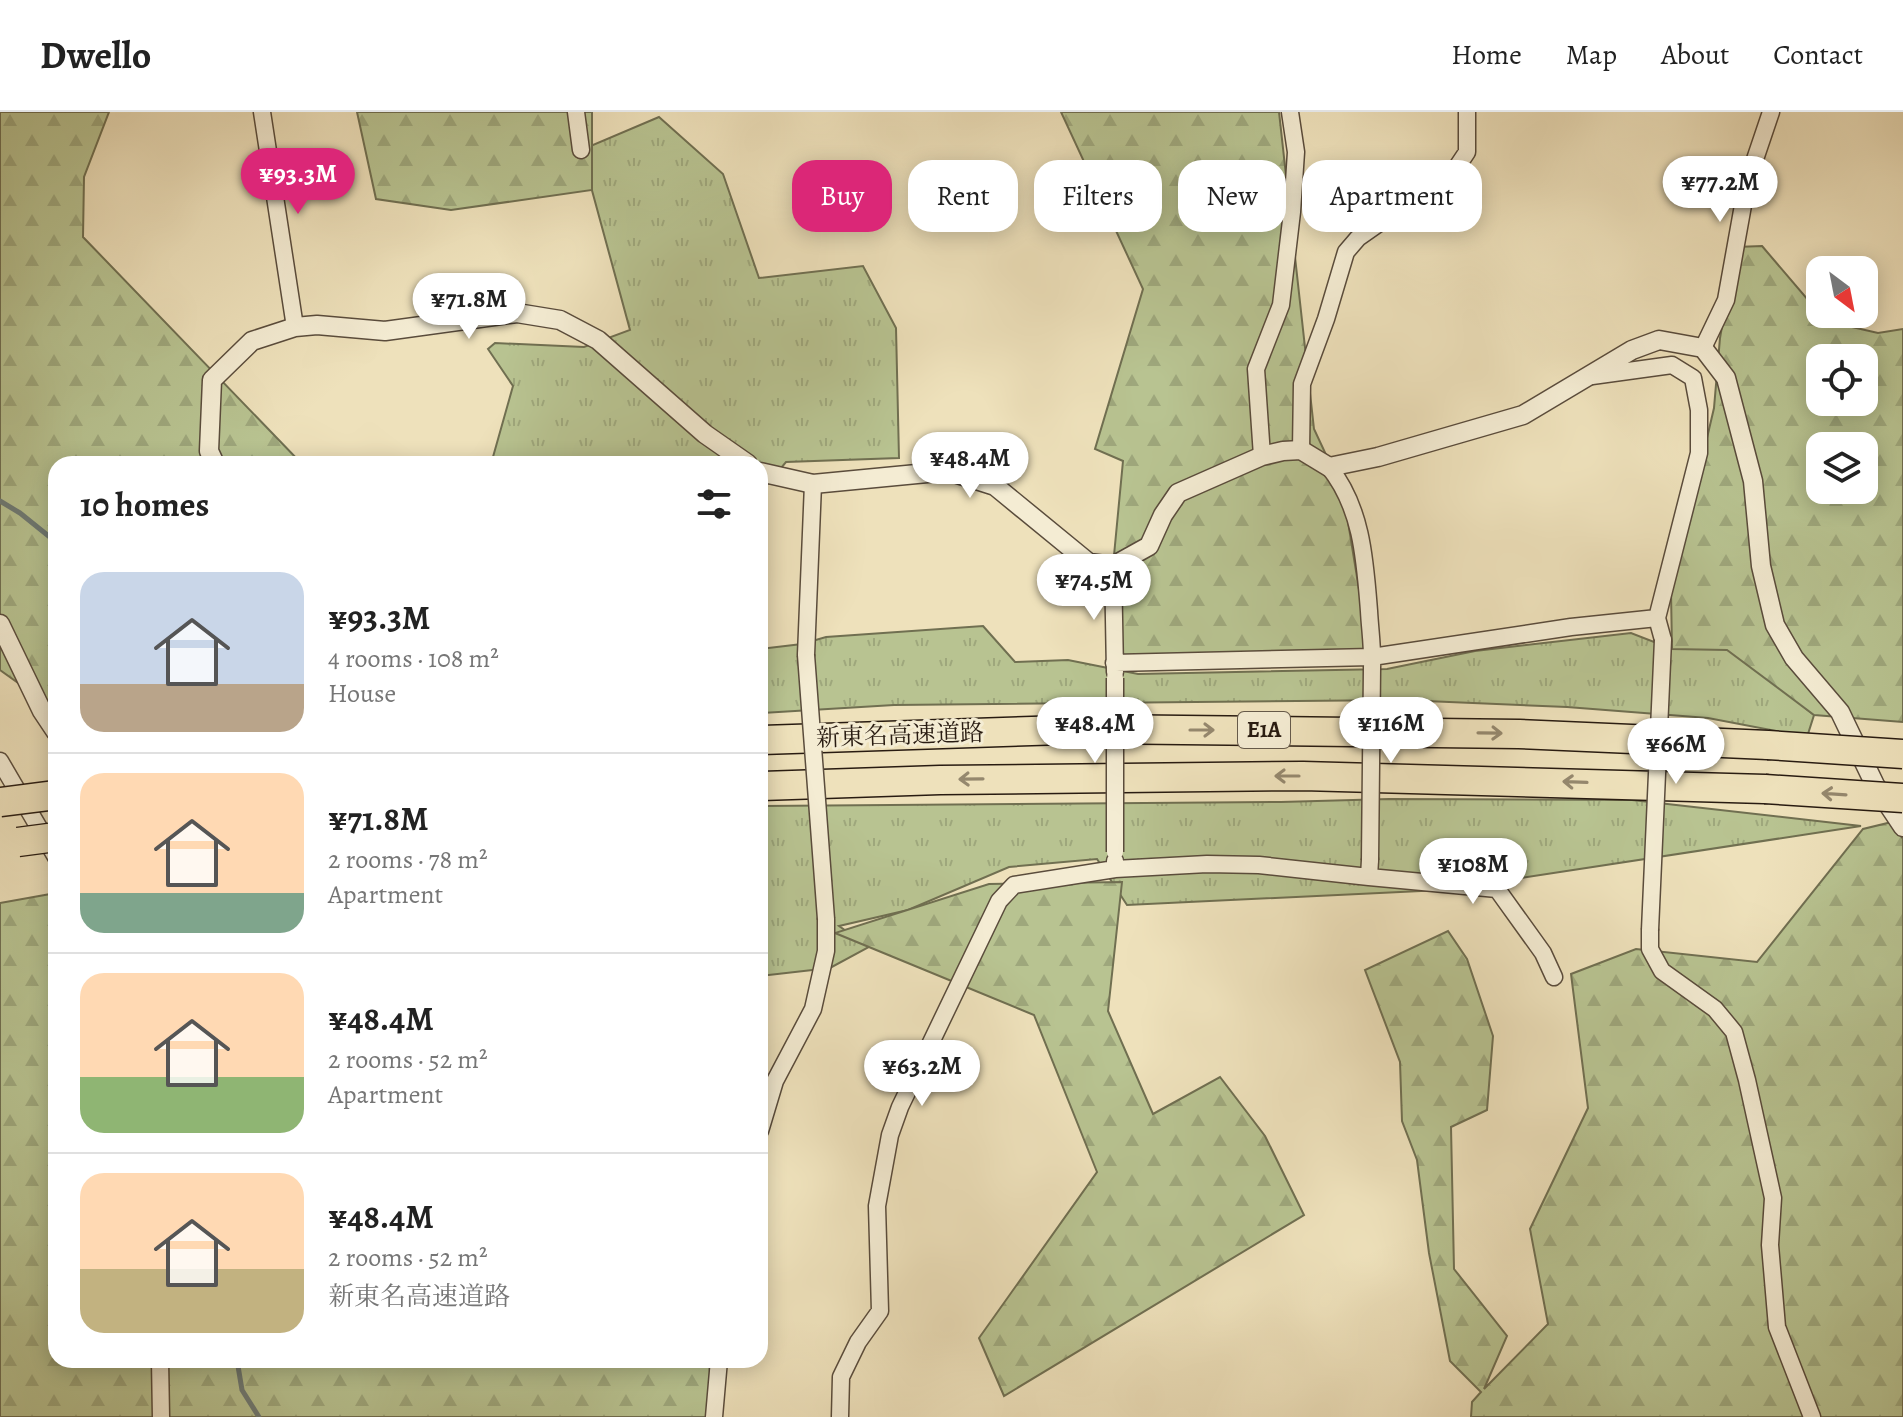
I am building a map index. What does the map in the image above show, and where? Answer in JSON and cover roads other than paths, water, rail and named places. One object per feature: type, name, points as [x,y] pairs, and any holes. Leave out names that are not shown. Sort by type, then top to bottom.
[{"type":"highway","name":"新東名高速道路","points":[[768,740],[1095,729],[1504,733],[1903,754]]},
{"type":"highway","name":"新東名高速道路","points":[[768,786],[1085,777],[1303,776],[1765,789],[1903,798]]},
{"type":"highway","points":[[0,802],[48,796]]},
{"type":"highway","points":[[9,843],[48,838]]},
{"type":"street","points":[[262,112],[295,327]]},
{"type":"street","points":[[576,112],[581,150]]},
{"type":"street","points":[[1262,456],[1256,369],[1281,305],[1296,152],[1290,112]]},
{"type":"street","points":[[1301,450],[1302,384],[1346,252],[1358,238],[1455,170],[1467,152],[1467,112]]},
{"type":"street","points":[[1703,348],[1726,300],[1747,183],[1771,112]]},
{"type":"street","points":[[211,456],[212,380],[252,341],[295,327],[317,325],[385,331],[517,313],[560,320],[598,340],[705,434],[737,456]]},
{"type":"street","points":[[1329,467],[1378,457],[1523,415],[1632,350],[1659,340],[1703,348],[1726,378],[1746,452],[1753,481],[1761,566],[1775,625],[1794,658],[1840,712],[1875,785],[1903,827]]},
{"type":"street","points":[[1589,376],[1672,365],[1693,378],[1699,410],[1699,453],[1657,618],[1663,640],[1650,949],[1662,971],[1715,1009],[1734,1032],[1773,1198],[1770,1245],[1777,1327],[1812,1417]]},
{"type":"street","points":[[768,474],[813,484],[948,471],[995,486],[1089,563],[1113,566],[1149,546],[1163,515],[1178,493],[1262,456],[1301,450],[1329,467],[1343,484],[1365,553],[1372,663],[1369,868]]},
{"type":"street","points":[[768,1104],[775,1081],[813,1009],[826,951],[806,655],[813,484]]},
{"type":"street","points":[[1113,566],[1115,860]]},
{"type":"street","points":[[1115,670],[1372,663],[1571,627],[1657,618]]},
{"type":"street","points":[[0,624],[48,720]]},
{"type":"street","points":[[0,761],[48,843]]},
{"type":"street","points":[[840,1417],[841,1377],[858,1342],[880,1311],[877,1206],[890,1135],[999,901],[1014,885],[1115,860],[1369,868],[1497,889],[1543,953],[1554,977]]},
{"type":"street","points":[[160,1368],[161,1417]]},
{"type":"street","points":[[714,1417],[718,1368]]},
{"type":"waterway","points":[[0,501],[48,536]]},
{"type":"waterway","points":[[238,1368],[242,1390],[259,1417]]}]
